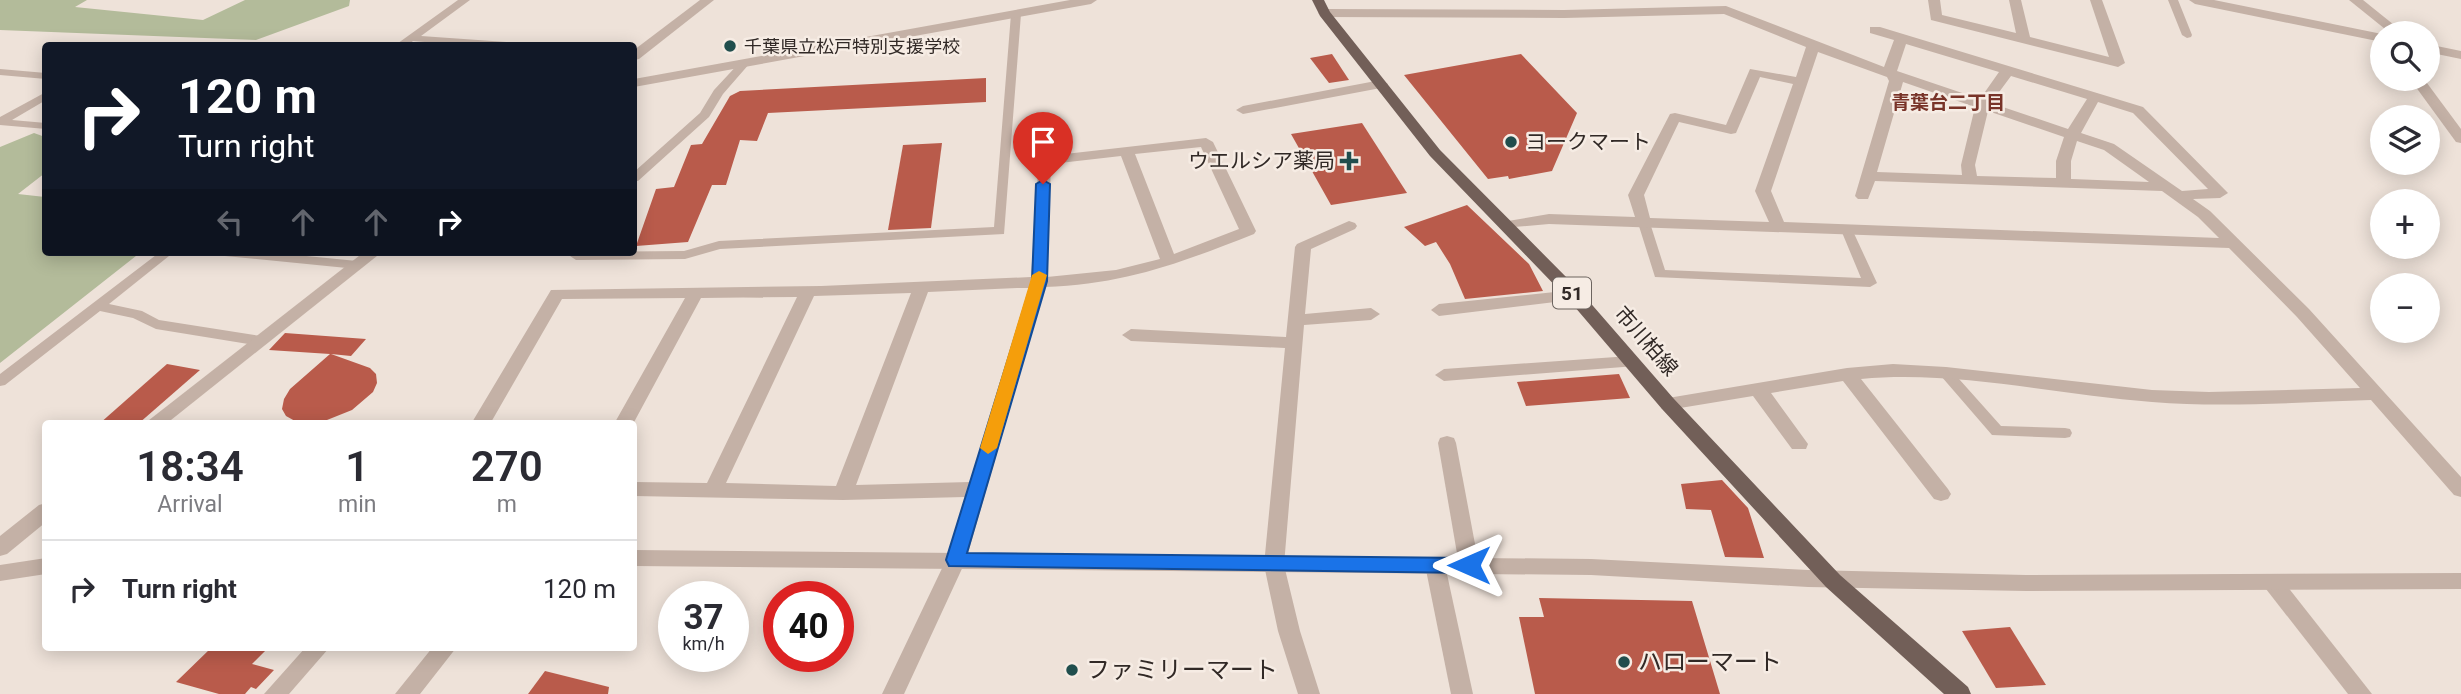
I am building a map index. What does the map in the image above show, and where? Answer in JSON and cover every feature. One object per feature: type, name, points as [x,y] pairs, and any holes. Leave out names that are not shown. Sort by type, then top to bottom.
[{"type":"main road","name":"市川柏線","points":[[1321,6],[1435,153],[1574,295],[1668,404],[1833,581],[1959,694]]},
{"type":"street","points":[[637,53],[708,0]]},
{"type":"street","points":[[637,82],[1091,0]]},
{"type":"street","points":[[1501,0],[1509,13]]},
{"type":"street","points":[[1653,0],[1678,12]]},
{"type":"street","points":[[1934,0],[1936,17],[2118,64],[2096,0]]},
{"type":"street","points":[[2015,0],[2024,39]]},
{"type":"street","points":[[2195,0],[2370,36]]},
{"type":"street","points":[[2355,0],[2382,21]]},
{"type":"street","points":[[1321,6],[1509,13],[1565,7],[1678,12],[1726,10],[1893,75],[2109,147],[2204,214],[2303,313],[2461,491]]},
{"type":"street","points":[[1868,176],[2220,193],[2138,110],[1875,30]]},
{"type":"street","points":[[1863,196],[1896,81],[1890,70],[1901,39]]},
{"type":"street","points":[[1779,228],[1763,191],[1813,46]]},
{"type":"street","points":[[2440,51],[2461,55]]},
{"type":"street","points":[[1971,181],[1968,165],[1983,104],[2007,71]]},
{"type":"street","points":[[1644,223],[1636,195],[1675,117],[1731,130],[1755,72],[1801,82]]},
{"type":"street","points":[[1243,110],[1381,84]]},
{"type":"street","points":[[2426,91],[2461,139]]},
{"type":"street","points":[[2064,184],[2063,175],[2072,133],[2094,98]]},
{"type":"street","points":[[482,420],[557,294],[808,292],[1039,281],[1132,272],[1248,231],[1206,142],[1044,160],[1039,281],[956,560],[893,694]]},
{"type":"street","points":[[1127,152],[1168,260]]},
{"type":"street","points":[[1508,225],[1549,219],[2233,243]]},
{"type":"street","points":[[1309,694],[1289,631],[1274,565],[1303,247],[1349,226]]},
{"type":"street","points":[[158,420],[369,256]]},
{"type":"street","points":[[843,493],[921,288]]},
{"type":"street","points":[[713,490],[808,292]]},
{"type":"street","points":[[625,420],[696,293]]},
{"type":"street","points":[[1439,310],[1574,295]]},
{"type":"street","points":[[1296,320],[1371,314]]},
{"type":"street","points":[[1131,335],[1294,343]]},
{"type":"street","points":[[1444,375],[1630,362]]},
{"type":"street","points":[[1668,404],[1847,374],[1892,370],[1946,373],[2152,396],[2209,398],[2374,394]]},
{"type":"street","points":[[1847,374],[1941,494]]},
{"type":"street","points":[[1758,389],[1799,444]]},
{"type":"street","points":[[1447,443],[1469,565]]},
{"type":"street","points":[[637,489],[843,493],[976,489]]},
{"type":"street","points":[[0,548],[42,513]]},
{"type":"street","points":[[637,558],[1469,565],[1591,568],[1833,581],[2461,582]]},
{"type":"street","points":[[1434,565],[1462,694]]},
{"type":"street","points":[[0,573],[42,567]]},
{"type":"street","points":[[2273,583],[2361,694]]},
{"type":"street","points":[[275,694],[315,651]]},
{"type":"street","points":[[406,694],[442,651]]},
{"type":"lane","points":[[404,42],[465,0]]},
{"type":"lane","points":[[2173,0],[2187,35]]},
{"type":"lane","points":[[637,255],[685,255],[719,245],[1000,232],[1016,14]]},
{"type":"lane","points":[[409,38],[466,42]]},
{"type":"lane","points":[[637,175],[705,115],[718,92],[745,64]]},
{"type":"lane","points":[[0,72],[42,75]]},
{"type":"lane","points":[[0,122],[42,97]]},
{"type":"lane","points":[[0,122],[42,126]]},
{"type":"lane","points":[[1644,223],[1660,274],[1870,283],[1847,230]]},
{"type":"lane","points":[[0,381],[163,256]]},
{"type":"lane","points":[[266,256],[357,265]]},
{"type":"lane","points":[[98,306],[137,314],[156,324],[260,341]]},
{"type":"lane","points":[[1946,373],[1997,431],[2065,433]]},
{"type":"green space","points":[[0,0],[87,0],[75,7],[203,20],[245,0],[350,0],[349,6],[256,40],[0,30]]},
{"type":"green space","points":[[34,133],[42,136],[42,175],[18,194],[42,197],[42,256],[136,256],[0,363],[0,147]]},
{"type":"building","points":[[1332,54],[1349,80],[1329,83],[1310,58]]},
{"type":"building","name":"ヨークマート","points":[[1521,54],[1577,113],[1552,171],[1509,179],[1508,176],[1488,179],[1404,75]]},
{"type":"building","points":[[986,78],[986,102],[768,113],[757,141],[740,140],[726,185],[712,185],[688,242],[637,246],[656,189],[674,187],[691,145],[702,144],[730,96],[740,91]]},
{"type":"building","points":[[1362,123],[1407,193],[1331,205],[1291,134]]},
{"type":"building","points":[[942,143],[931,228],[888,230],[903,145]]},
{"type":"building","points":[[1467,205],[1529,264],[1543,291],[1465,299],[1450,264],[1436,242],[1425,246],[1404,227]]},
{"type":"building","points":[[285,333],[366,339],[351,356],[331,354],[370,368],[376,374],[377,383],[373,392],[352,410],[327,420],[293,420],[286,416],[282,409],[284,399],[290,389],[330,354],[269,350]]},
{"type":"building","points":[[167,364],[200,370],[143,420],[104,420]]},
{"type":"building","points":[[1619,374],[1630,398],[1526,406],[1517,382]]},
{"type":"building","points":[[1722,480],[1748,508],[1764,558],[1725,557],[1711,510],[1686,509],[1681,484]]},
{"type":"building","points":[[1539,598],[1692,601],[1720,694],[1535,694],[1519,617],[1544,617]]},
{"type":"building","points":[[2010,627],[2046,685],[1996,688],[1962,631]]},
{"type":"building","points":[[208,651],[265,651],[252,664],[274,670],[256,689],[251,687],[245,694],[219,694],[176,682]]},
{"type":"building","points":[[545,671],[609,687],[608,694],[528,694]]},
{"type":"slow traffic","points":[[988,448],[1039,275]]},
{"type":"place","name":"千葉県立松戸特別支援学校","points":[[730,46]]},
{"type":"place","name":"ヨークマート","points":[[1511,142]]},
{"type":"place","name":"ウエルシア薬局","points":[[1349,161]]},
{"type":"place","name":"ハローマート","points":[[1624,662]]},
{"type":"place","name":"ファミリーマート","points":[[1072,670]]},
{"type":"district","name":"青葉台二丁目","points":[[1948,102]]},
{"type":"route","points":[[1043,184],[1039,281],[956,560],[1469,565]]}]
